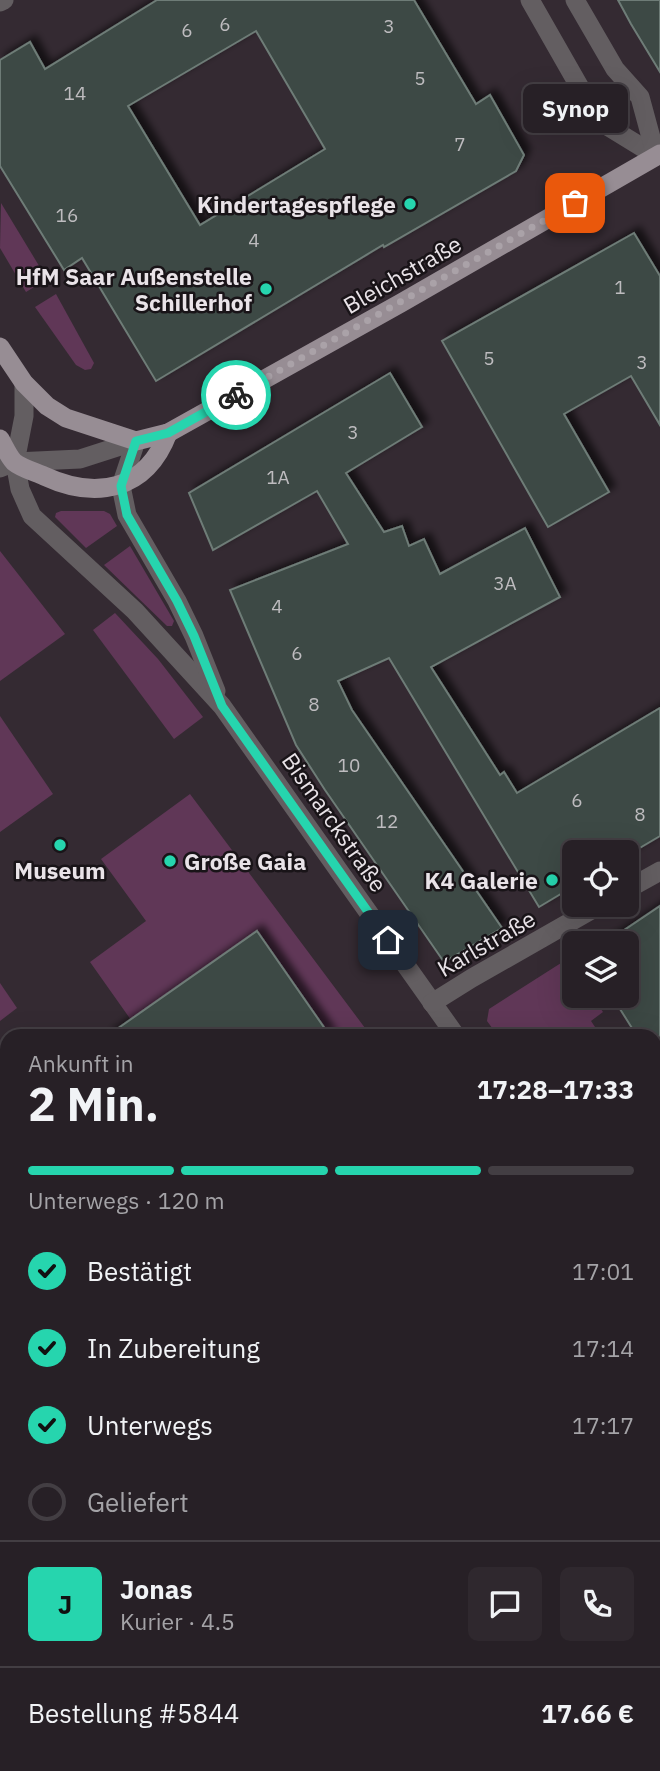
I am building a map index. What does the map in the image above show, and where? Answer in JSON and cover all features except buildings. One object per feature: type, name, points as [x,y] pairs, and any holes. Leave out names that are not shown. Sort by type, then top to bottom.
[{"type":"main road","name":"Bleichstraße","points":[[136,441],[168,433],[659,158]]},
{"type":"main road","points":[[0,347],[24,383],[47,406],[66,418],[136,441]]},
{"type":"main road","points":[[0,439],[7,465],[66,486],[87,488],[121,486],[150,466],[168,433]]},
{"type":"street","points":[[530,0],[599,121],[659,158]]},
{"type":"street","points":[[575,0],[615,69],[640,97],[659,158]]},
{"type":"street","points":[[24,383],[24,416],[7,465],[79,459],[136,441]]},
{"type":"street","points":[[121,486],[136,441]]},
{"type":"street","name":"Bismarckstraße","points":[[7,465],[33,516],[135,611],[222,706],[451,1029]]},
{"type":"street","name":"Bismarckstraße","points":[[121,486],[127,515],[177,601],[222,706]]},
{"type":"street","points":[[639,883],[660,871]]},
{"type":"street","name":"Karlstraße","points":[[432,1003],[579,917]]},
{"type":"shaded area","points":[[1,203],[47,279],[26,292],[0,248]]},
{"type":"shaded area","points":[[56,294],[94,363],[91,369],[85,370],[76,365],[35,307]]},
{"type":"shaded area","points":[[104,511],[110,514],[117,526],[86,548],[55,517],[56,513]]},
{"type":"shaded area","points":[[130,546],[174,621],[172,626],[167,626],[104,565]]},
{"type":"shaded area","points":[[0,551],[65,634],[0,681]]},
{"type":"shaded area","points":[[115,613],[158,659],[203,717],[174,739],[93,630]]},
{"type":"shaded area","points":[[0,716],[53,794],[0,832]]},
{"type":"shaded area","points":[[190,794],[366,1029],[325,1029],[257,931],[131,1020],[90,962],[146,921],[101,859]]},
{"type":"shaded area","points":[[561,963],[562,1008],[600,1008],[603,1012],[591,1021],[596,1029],[493,1029],[487,1021],[489,1009]]},
{"type":"shaded area","points":[[0,983],[17,1008],[0,1021]]},
{"type":"way so far","points":[[236,395],[575,203]]},
{"type":"place","name":"Synop","points":[[575,203]]},
{"type":"place","name":"Kindertagespflege","points":[[410,204]]},
{"type":"place","name":"HfM Saar Außenstelle Schillerhof","points":[[266,289]]},
{"type":"place","name":"Museum","points":[[60,845]]},
{"type":"place","name":"Große Gaia","points":[[170,861]]},
{"type":"place","name":"K4 Galerie","points":[[552,880]]},
{"type":"route","points":[[236,395],[168,433],[136,441],[121,486],[127,515],[177,601],[222,706],[388,940]]}]
